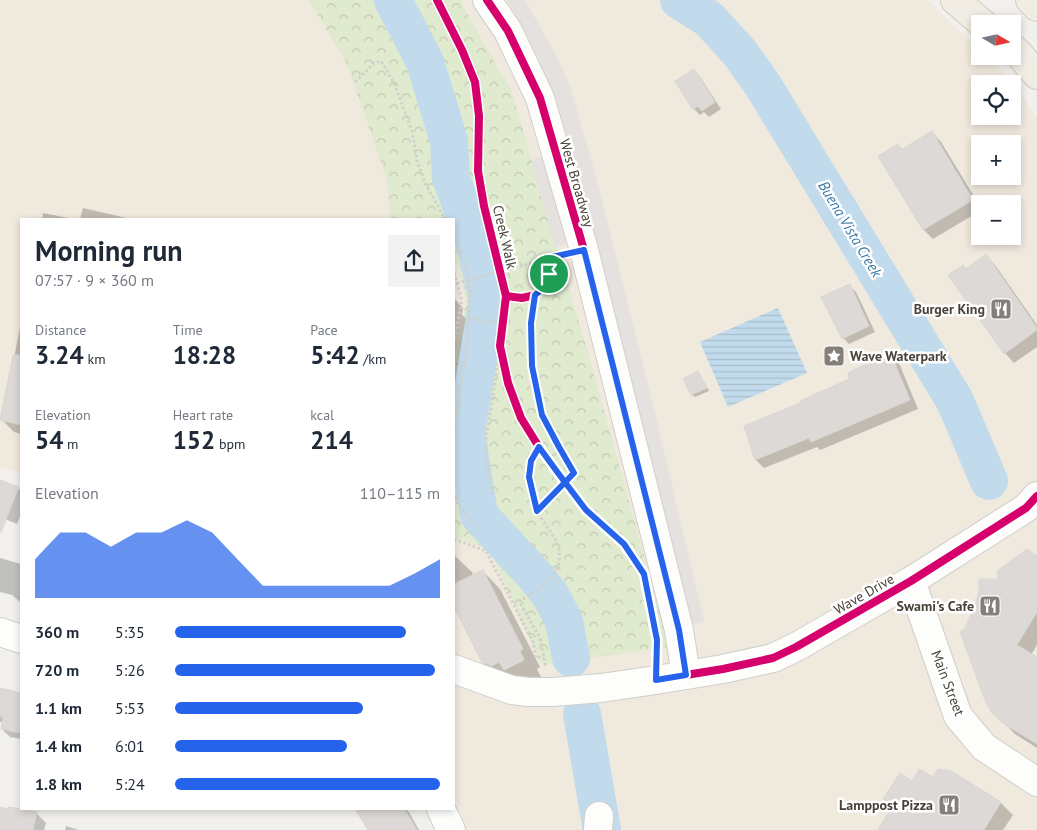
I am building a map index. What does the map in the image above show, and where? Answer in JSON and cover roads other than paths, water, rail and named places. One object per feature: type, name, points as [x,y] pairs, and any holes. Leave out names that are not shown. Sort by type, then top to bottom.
[{"type":"main road","points":[[955,0],[972,15]]},
{"type":"main road","points":[[1030,0],[1037,7]]},
{"type":"main road","points":[[1021,57],[1037,75]]},
{"type":"street","name":"West Broadway","points":[[487,0],[508,31],[540,98],[584,250],[679,630],[686,675]]},
{"type":"street","name":"Wave Drive","points":[[455,670],[512,690],[529,692],[550,679],[601,688],[723,669],[773,658],[796,647],[911,581],[1026,508],[1037,496]]},
{"type":"street","name":"Main Street","points":[[911,581],[958,716],[984,747],[1037,782]]},
{"type":"street","points":[[0,632],[20,639]]},
{"type":"street","points":[[441,810],[451,830]]},
{"type":"water","points":[[778,308],[807,373],[728,407],[700,342]]},
{"type":"waterway","points":[[393,0],[425,62],[449,141],[451,178],[473,236],[488,299],[466,432],[479,515],[551,596],[564,621],[571,658]]},
{"type":"waterway","name":"Buena Vista Creek","points":[[679,0],[709,19],[740,53],[762,84],[955,401],[989,481]]},
{"type":"waterway","points":[[582,714],[602,830]]},
{"type":"place","name":"Burger King","points":[[1001,309]]},
{"type":"place","name":"Wave Waterpark","points":[[834,356]]},
{"type":"place","name":"Swami's Cafe","points":[[990,606]]},
{"type":"place","name":"Lamppost Pizza","points":[[949,805]]}]
